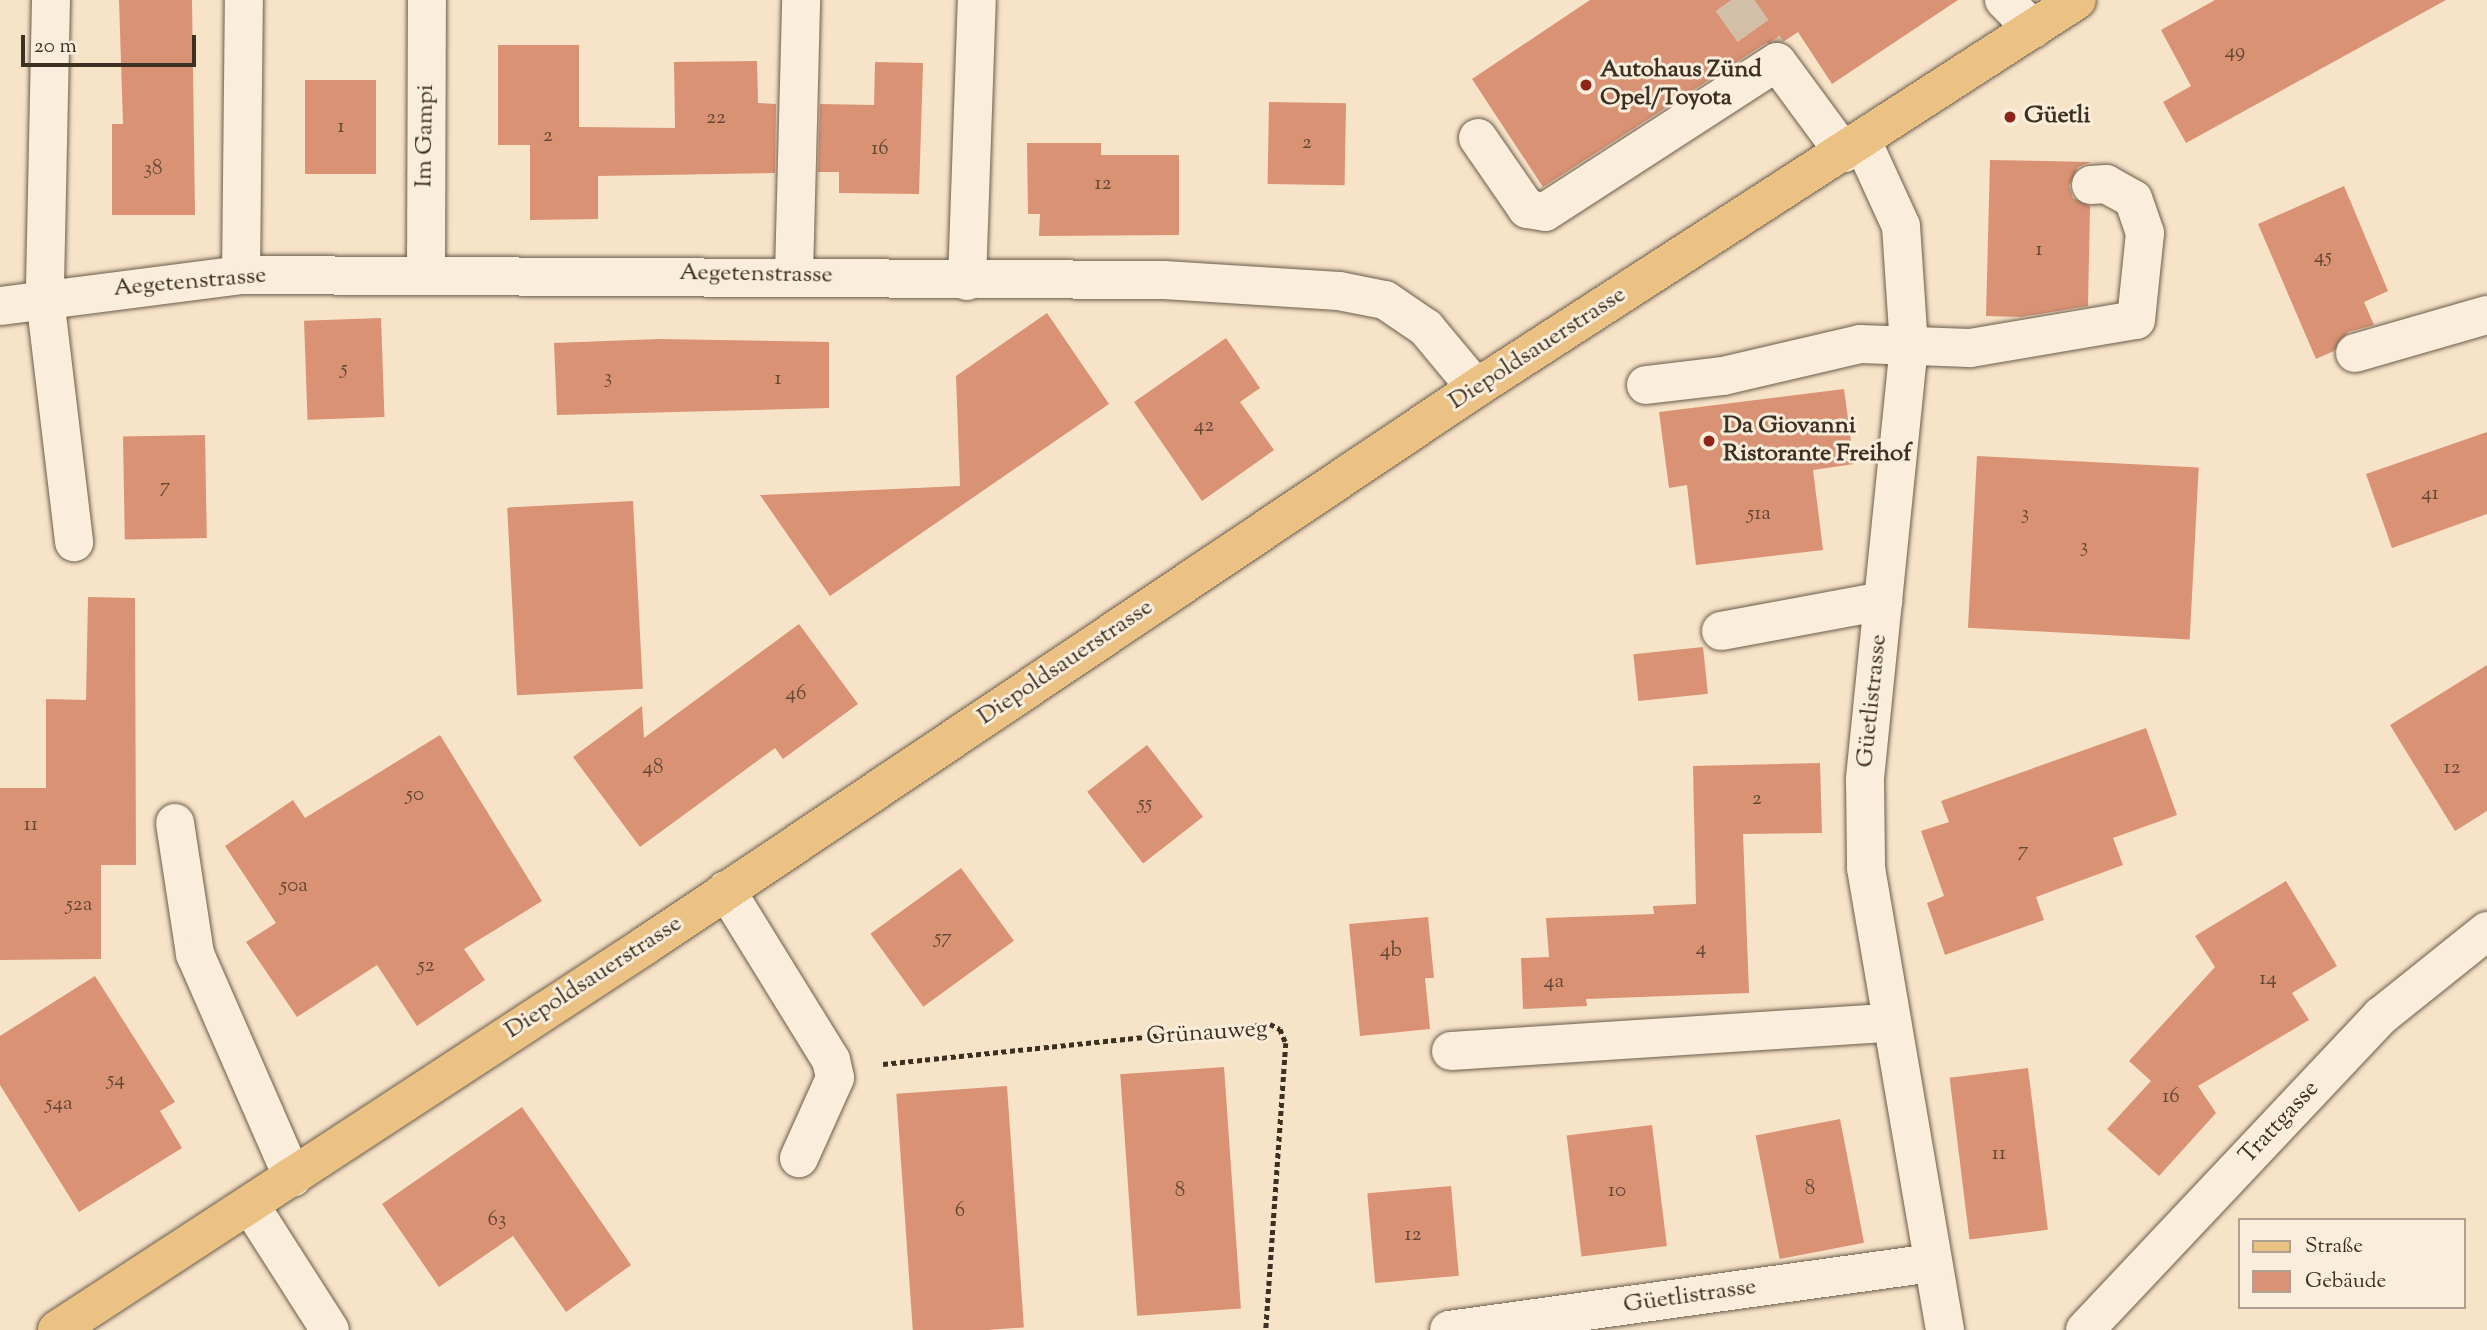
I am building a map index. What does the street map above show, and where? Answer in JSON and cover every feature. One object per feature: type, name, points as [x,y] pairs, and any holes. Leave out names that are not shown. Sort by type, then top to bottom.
[{"type":"main road","name":"Diepoldsauerstrasse","points":[[57,1330],[293,1178],[1476,388],[1853,148],[2077,0]]},
{"type":"street","points":[[51,0],[45,298],[74,542]]},
{"type":"street","points":[[240,275],[244,0]]},
{"type":"street","name":"Im Gampi","points":[[426,272],[427,0]]},
{"type":"street","points":[[794,274],[801,0]]},
{"type":"street","points":[[967,281],[977,0]]},
{"type":"street","points":[[2004,0],[2033,29]]},
{"type":"street","name":"Güetlistrasse","points":[[1478,138],[1527,209],[1545,212],[1772,57],[1853,148],[1900,226],[1909,345],[1865,780],[1866,868],[1930,1263],[1945,1330]]},
{"type":"street","points":[[1646,385],[1723,376],[1860,344],[1970,348],[2136,320],[2146,233],[2133,199],[2106,184],[2091,185]]},
{"type":"street","name":"Aegetenstrasse","points":[[0,306],[45,298],[240,275],[426,272],[794,274],[967,281],[1164,280],[1363,293],[1395,306],[1426,328],[1476,388]]},
{"type":"street","points":[[2355,353],[2487,315]]},
{"type":"street","points":[[1721,631],[1883,601]]},
{"type":"street","points":[[174,823],[195,954],[293,1178]]},
{"type":"street","points":[[726,890],[833,1070],[835,1078],[799,1158]]},
{"type":"street","name":"Trattgasse","points":[[2085,1330],[2381,1016],[2487,930]]},
{"type":"street","points":[[1451,1051],[1889,1023]]},
{"type":"street","points":[[250,1205],[330,1330]]},
{"type":"street","name":"Güetlistrasse","points":[[1449,1330],[1930,1263]]},
{"type":"path","name":"Grünauweg","points":[[833,1070],[1270,1024],[1280,1029],[1286,1042],[1266,1330]]},
{"type":"building","points":[[119,0],[192,0],[195,215],[112,215],[112,124],[123,124]]},
{"type":"building","points":[[1590,0],[1958,0],[1832,84],[1798,32],[1783,42],[1766,43],[1543,187],[1472,79]]},
{"type":"building","points":[[2215,0],[2446,0],[2186,143],[2163,102],[2191,86],[2161,30]]},
{"type":"building","points":[[498,45],[579,45],[579,127],[675,128],[674,62],[757,61],[758,103],[776,104],[775,173],[598,176],[598,219],[530,220],[530,145],[498,145]]},
{"type":"building","points":[[875,62],[923,63],[919,194],[839,193],[839,172],[818,172],[820,104],[874,105]]},
{"type":"building","points":[[305,80],[376,80],[376,174],[305,174]]},
{"type":"building","points":[[1269,102],[1346,103],[1345,185],[1268,184]]},
{"type":"building","points":[[1027,143],[1101,143],[1101,155],[1179,155],[1179,235],[1039,236],[1040,214],[1028,214]]},
{"type":"building","points":[[1990,160],[2091,162],[2078,167],[2069,186],[2073,198],[2090,206],[2088,306],[2021,317],[1986,316]]},
{"type":"building","points":[[2344,186],[2388,291],[2364,302],[2374,325],[2348,332],[2334,351],[2316,359],[2258,224]]},
{"type":"building","points":[[1047,313],[1109,404],[830,596],[760,495],[960,486],[956,376]]},
{"type":"building","points":[[381,318],[384,417],[308,420],[304,321]]},
{"type":"building","points":[[1226,338],[1260,388],[1240,402],[1274,450],[1202,501],[1134,402]]},
{"type":"building","points":[[659,339],[829,342],[829,408],[557,415],[554,343]]},
{"type":"building","points":[[1844,389],[1854,464],[1813,470],[1823,550],[1696,565],[1687,485],[1669,488],[1659,412]]},
{"type":"building","points":[[2487,432],[2487,514],[2392,548],[2366,474]]},
{"type":"building","points":[[205,435],[207,538],[125,539],[123,436]]},
{"type":"building","points":[[1977,456],[2199,468],[2190,639],[1968,628]]},
{"type":"building","points":[[633,501],[643,689],[517,695],[507,508]]},
{"type":"building","points":[[88,597],[135,598],[136,865],[101,865],[101,959],[0,960],[0,788],[46,788],[46,699],[86,700]]},
{"type":"building","points":[[799,624],[858,704],[783,759],[775,748],[640,847],[573,757],[642,706],[644,738]]},
{"type":"building","points":[[1703,647],[1708,694],[1638,701],[1633,654]]},
{"type":"building","points":[[2487,665],[2487,811],[2455,831],[2390,725]]},
{"type":"building","points":[[2146,728],[2177,815],[2113,838],[2123,865],[2036,897],[2044,920],[1945,955],[1927,903],[1944,896],[1921,831],[1949,822],[1941,801]]},
{"type":"building","points":[[440,735],[542,901],[464,949],[485,980],[417,1026],[377,965],[297,1017],[246,942],[276,923],[225,846],[293,800],[305,818]]},
{"type":"building","points":[[1147,745],[1203,817],[1143,863],[1087,792]]},
{"type":"building","points":[[1820,763],[1822,833],[1743,834],[1749,993],[1586,999],[1587,1006],[1523,1009],[1521,958],[1549,957],[1546,918],[1654,914],[1653,906],[1696,904],[1693,766]]},
{"type":"building","points":[[961,868],[1014,941],[923,1007],[870,934]]},
{"type":"building","points":[[2286,881],[2337,966],[2292,993],[2309,1020],[2198,1086],[2216,1113],[2159,1176],[2107,1129],[2151,1081],[2129,1061],[2215,967],[2195,936]]},
{"type":"building","points":[[1428,917],[1434,978],[1425,978],[1430,1029],[1360,1036],[1349,924]]},
{"type":"building","points":[[95,976],[175,1102],[160,1111],[182,1148],[79,1212],[0,1085],[0,1036]]},
{"type":"building","points":[[1224,1067],[1241,1308],[1137,1316],[1120,1074]]},
{"type":"building","points":[[2028,1068],[2048,1230],[1969,1239],[1950,1078]]},
{"type":"building","points":[[1007,1086],[1024,1327],[913,1330],[896,1094]]},
{"type":"building","points":[[522,1107],[631,1265],[566,1312],[513,1236],[439,1287],[382,1204]]},
{"type":"building","points":[[1840,1119],[1864,1243],[1780,1259],[1756,1135]]},
{"type":"building","points":[[1652,1125],[1667,1246],[1582,1257],[1567,1135]]},
{"type":"building","points":[[1451,1186],[1459,1276],[1375,1283],[1367,1193]]},
{"type":"tunnel","points":[[1731,0],[1768,52]]},
{"type":"place","name":"Autohaus Zünd Opel/Toyota","points":[[1586,85]]},
{"type":"place","name":"Güetli","points":[[2010,117]]},
{"type":"place","name":"Da Giovanni Ristorante Freihof","points":[[1709,441]]}]
